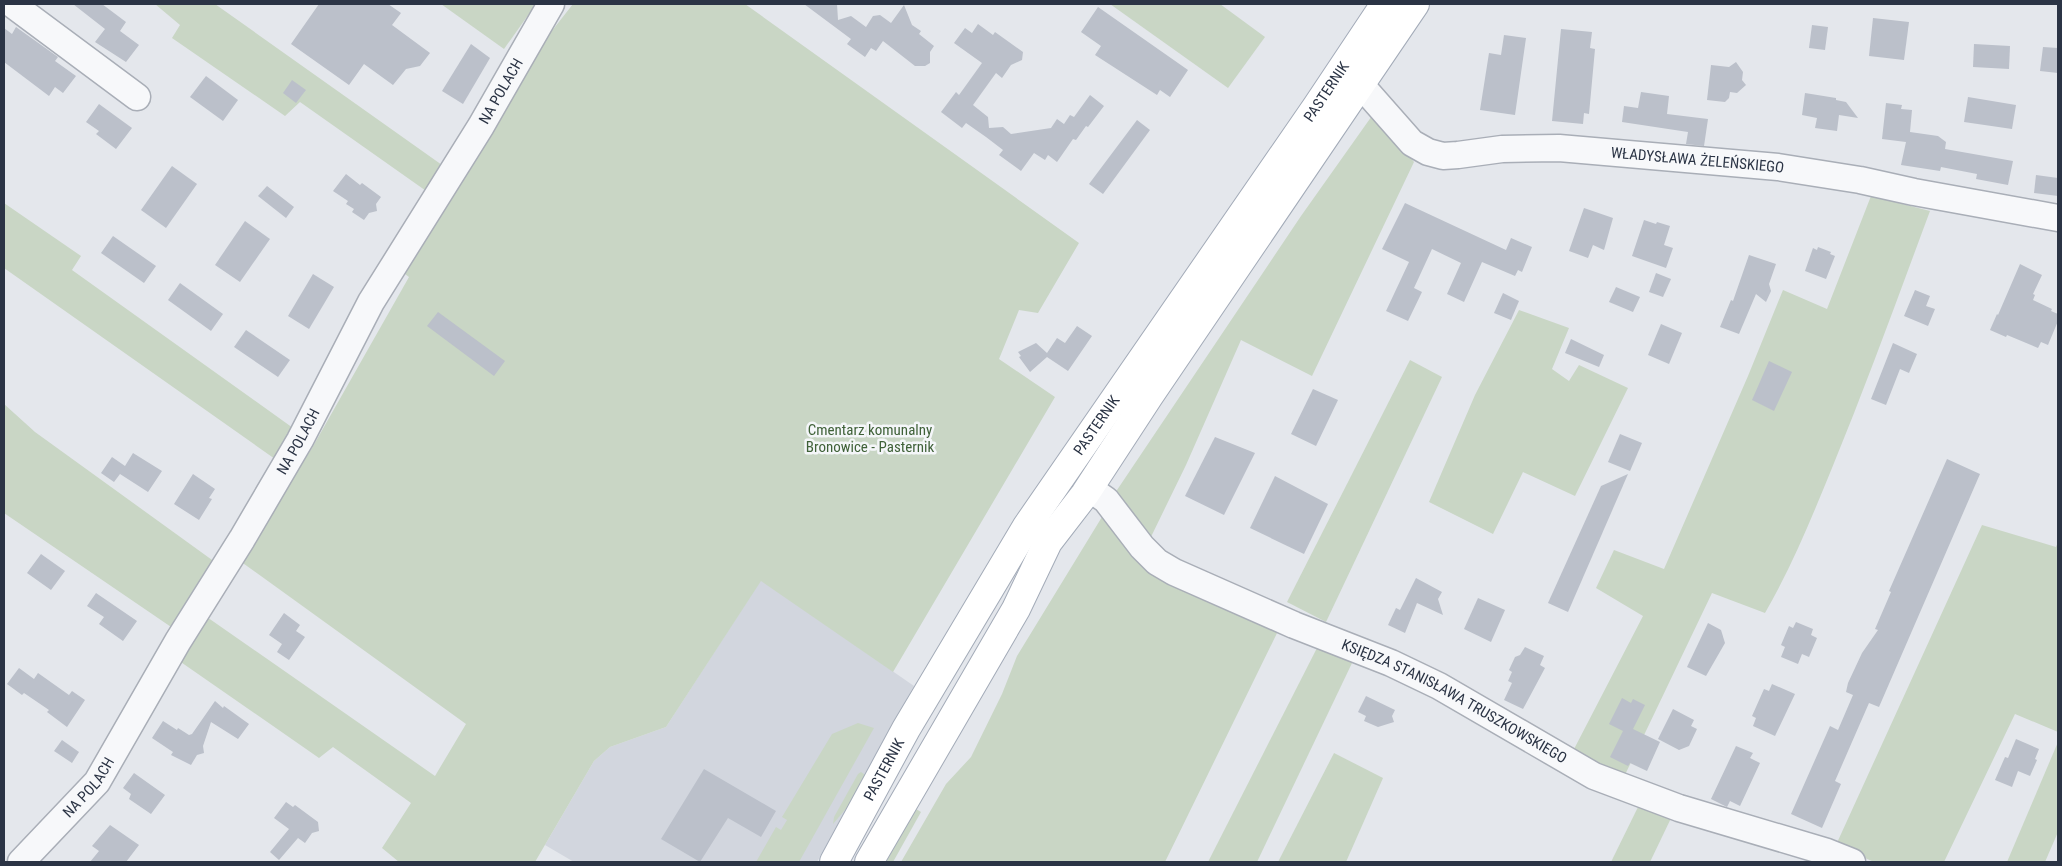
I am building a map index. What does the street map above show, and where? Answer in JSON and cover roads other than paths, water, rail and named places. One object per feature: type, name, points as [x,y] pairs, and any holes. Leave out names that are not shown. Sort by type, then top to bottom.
[{"type":"main road","name":"PASTERNIK","points":[[834,862],[906,729],[1027,526],[1385,4]]},
{"type":"main road","name":"PASTERNIK","points":[[870,862],[1016,609],[1048,542],[1089,488],[1149,396],[1416,4]]},
{"type":"street","points":[[12,4],[138,97]]},
{"type":"street","name":"NA POLACH","points":[[21,862],[96,782],[178,641],[242,539],[300,440],[371,302],[481,126],[551,4]]},
{"type":"street","name":"WŁADYSŁAWA ŻELEŃSKIEGO","points":[[1360,84],[1412,143],[1428,152],[1443,156],[1502,149],[1559,148],[1778,167],[1860,180],[1914,192],[2058,218]]},
{"type":"street","name":"KSIĘDZA STANISŁAWA TRUSZKOWSKIEGO","points":[[1089,488],[1106,500],[1142,547],[1157,562],[1174,572],[1294,625],[1391,663],[1439,686],[1594,776],[1679,808],[1827,852],[1852,862]]},
{"type":"park label","name":"Cmentarz komunalny Bronowice - Pasternik","points":[[870,438]]}]
